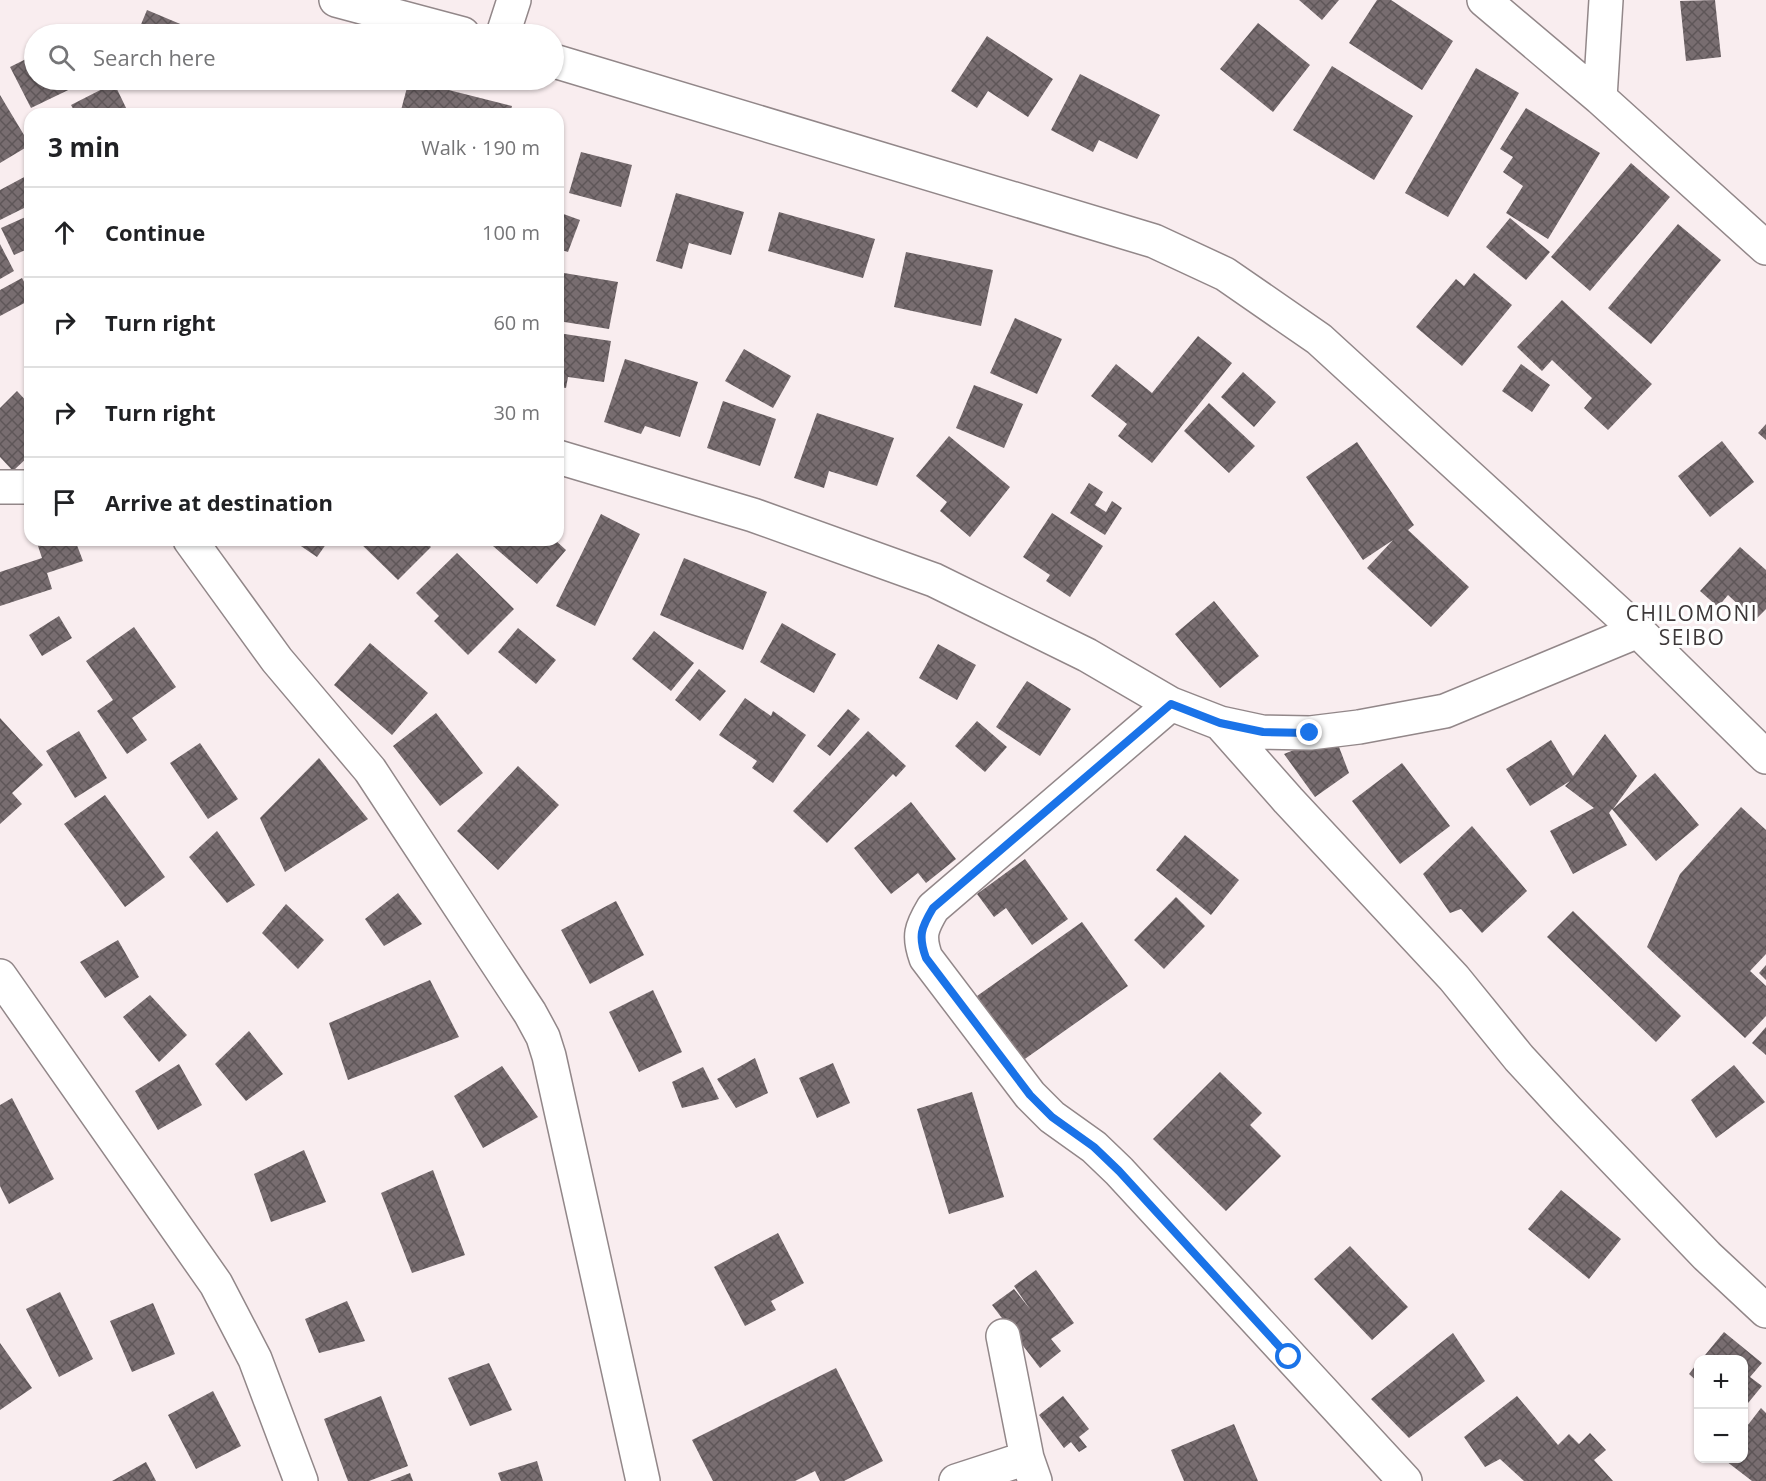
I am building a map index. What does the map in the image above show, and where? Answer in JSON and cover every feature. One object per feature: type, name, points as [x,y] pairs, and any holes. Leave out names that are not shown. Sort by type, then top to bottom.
[{"type":"street","points":[[336,0],[426,24]]},
{"type":"street","points":[[506,24],[514,0]]},
{"type":"street","points":[[1485,0],[1600,98],[1766,248]]},
{"type":"street","points":[[1600,98],[1605,0]]},
{"type":"street","points":[[564,64],[1154,241],[1225,274],[1319,339],[1638,631],[1766,757]]},
{"type":"street","points":[[564,459],[753,515],[934,580],[1087,655],[1171,704],[1220,723],[1263,732],[1310,733],[1359,727],[1445,711],[1638,631]]},
{"type":"street","points":[[0,487],[24,487]]},
{"type":"street","points":[[194,546],[277,660],[369,770],[530,1013],[543,1037],[643,1481]]},
{"type":"street","points":[[1171,704],[933,908],[924,924],[920,941],[926,958],[1030,1095],[1052,1117],[1094,1147],[1119,1171],[1405,1481]]},
{"type":"street","points":[[1220,723],[1288,800],[1454,978],[1519,1058],[1559,1102],[1707,1256],[1766,1311]]},
{"type":"street","points":[[0,976],[216,1284],[255,1359],[301,1481]]},
{"type":"street","points":[[956,1481],[1031,1469],[1003,1336]]},
{"type":"building","points":[[1299,0],[1339,0],[1322,20]]},
{"type":"building","points":[[1377,0],[1391,0],[1453,41],[1422,90],[1349,43]]},
{"type":"building","points":[[1715,0],[1721,57],[1686,61],[1680,1]]},
{"type":"building","points":[[147,10],[180,24],[141,24]]},
{"type":"building","points":[[1258,23],[1310,65],[1273,112],[1220,69]]},
{"type":"building","points":[[987,36],[1053,79],[1028,117],[988,91],[977,108],[951,91]]},
{"type":"building","points":[[24,60],[24,90],[68,90],[31,108],[10,67]]},
{"type":"building","points":[[1332,66],[1413,116],[1374,180],[1293,130]]},
{"type":"building","points":[[1476,68],[1519,93],[1448,217],[1405,193]]},
{"type":"building","points":[[1080,74],[1160,115],[1137,159],[1099,140],[1093,152],[1051,130]]},
{"type":"building","points":[[100,90],[117,90],[126,108],[73,108],[71,105]]},
{"type":"building","points":[[406,90],[449,90],[512,106],[512,108],[402,108]]},
{"type":"building","points":[[0,95],[24,135],[24,149],[0,163]]},
{"type":"building","points":[[1526,108],[1600,153],[1548,239],[1506,213],[1523,186],[1503,172],[1513,157],[1500,149]]},
{"type":"building","points":[[581,152],[632,165],[621,207],[569,193]]},
{"type":"building","points":[[1631,163],[1670,197],[1590,291],[1551,257]]},
{"type":"building","points":[[24,177],[24,208],[0,220],[0,190]]},
{"type":"building","points":[[676,193],[744,212],[731,255],[689,243],[682,269],[656,261]]},
{"type":"building","points":[[779,212],[875,239],[863,278],[768,251]]},
{"type":"building","points":[[564,214],[580,220],[568,252],[564,251]]},
{"type":"building","points":[[24,218],[24,251],[14,255],[1,228]]},
{"type":"building","points":[[1510,218],[1550,252],[1526,280],[1486,247]]},
{"type":"building","points":[[1678,224],[1721,260],[1651,344],[1608,308]]},
{"type":"building","points":[[0,244],[14,271],[0,279]]},
{"type":"building","points":[[906,252],[993,270],[981,326],[894,307]]},
{"type":"building","points":[[564,273],[618,282],[609,329],[564,322]]},
{"type":"building","points":[[1474,273],[1512,305],[1462,366],[1416,327],[1456,279],[1464,286]]},
{"type":"building","points":[[22,278],[24,303],[0,316],[0,290]]},
{"type":"building","points":[[1562,300],[1652,384],[1608,430],[1584,408],[1592,398],[1552,360],[1542,371],[1517,347]]},
{"type":"building","points":[[1015,318],[1062,339],[1037,394],[990,373]]},
{"type":"building","points":[[564,334],[611,341],[604,382],[568,377],[566,388],[564,388]]},
{"type":"building","points":[[1198,336],[1232,363],[1152,463],[1118,436],[1127,424],[1091,396],[1116,364],[1152,393]]},
{"type":"building","points":[[744,349],[791,376],[773,408],[725,381]]},
{"type":"building","points":[[625,359],[698,382],[680,437],[645,426],[641,434],[604,422]]},
{"type":"building","points":[[1521,364],[1550,385],[1532,412],[1502,391]]},
{"type":"building","points":[[1243,372],[1276,402],[1254,427],[1221,397]]},
{"type":"building","points":[[974,385],[1023,404],[1004,448],[956,428]]},
{"type":"building","points":[[17,391],[24,399],[24,461],[13,471],[0,457],[0,408]]},
{"type":"building","points":[[723,401],[776,419],[760,466],[707,448]]},
{"type":"building","points":[[1209,403],[1255,446],[1229,473],[1184,431]]},
{"type":"building","points":[[817,413],[894,438],[877,486],[829,471],[824,488],[794,478]]},
{"type":"building","points":[[1766,424],[1766,440],[1758,433]]},
{"type":"building","points":[[949,436],[1010,487],[970,537],[940,511],[947,502],[916,476]]},
{"type":"building","points":[[1722,441],[1754,482],[1710,517],[1678,476]]},
{"type":"building","points":[[1357,442],[1414,525],[1408,530],[1469,587],[1431,627],[1367,568],[1393,540],[1363,560],[1306,477]]},
{"type":"building","points":[[1089,483],[1103,492],[1095,505],[1106,512],[1112,501],[1122,508],[1105,535],[1070,513]]},
{"type":"building","points":[[1052,513],[1103,546],[1070,597],[1046,581],[1050,575],[1023,557]]},
{"type":"building","points":[[601,514],[640,534],[595,626],[556,606]]},
{"type":"building","points":[[38,546],[77,546],[83,561],[47,573],[52,589],[0,606],[0,572],[42,558]]},
{"type":"building","points":[[301,546],[325,546],[317,557]]},
{"type":"building","points":[[363,546],[430,546],[398,580]]},
{"type":"building","points":[[493,546],[562,546],[566,550],[537,584]]},
{"type":"building","points":[[1740,547],[1766,570],[1766,609],[1755,620],[1728,595],[1718,607],[1700,591]]},
{"type":"building","points":[[457,553],[514,609],[468,655],[434,621],[439,616],[416,593]]},
{"type":"building","points":[[684,558],[767,592],[743,650],[660,615]]},
{"type":"building","points":[[1214,601],[1259,656],[1220,688],[1175,634]]},
{"type":"building","points":[[59,616],[72,638],[42,656],[29,635]]},
{"type":"building","points":[[782,623],[836,654],[814,693],[760,662]]},
{"type":"building","points":[[134,627],[176,687],[132,718],[147,740],[127,754],[97,711],[113,700],[86,661]]},
{"type":"building","points":[[518,628],[556,660],[536,684],[498,652]]},
{"type":"building","points":[[654,631],[694,663],[671,691],[632,659]]},
{"type":"building","points":[[370,643],[428,693],[392,735],[334,685]]},
{"type":"building","points":[[938,644],[976,665],[957,700],[919,678]]},
{"type":"building","points":[[699,669],[726,691],[700,721],[675,700]]},
{"type":"building","points":[[1027,681],[1071,709],[1040,756],[996,727]]},
{"type":"building","points":[[745,698],[771,716],[773,711],[806,735],[773,783],[752,768],[757,761],[719,735]]},
{"type":"building","points":[[848,709],[860,719],[830,756],[817,746]]},
{"type":"building","points":[[436,713],[483,773],[440,806],[393,746]]},
{"type":"building","points":[[0,718],[43,765],[12,793],[22,804],[0,824]]},
{"type":"building","points":[[977,721],[1007,747],[985,772],[955,746]]},
{"type":"building","points":[[79,731],[107,778],[75,798],[46,751]]},
{"type":"building","points":[[868,731],[906,766],[896,777],[893,774],[827,843],[793,811]]},
{"type":"building","points":[[1334,734],[1349,773],[1315,797],[1284,754]]},
{"type":"building","points":[[1605,734],[1637,776],[1613,809],[1655,773],[1699,825],[1656,861],[1612,809],[1609,813],[1627,845],[1573,874],[1550,831],[1594,808],[1565,786],[1570,781],[1530,806],[1506,769],[1551,740],[1573,776]]},
{"type":"building","points":[[200,743],[238,799],[208,819],[170,763]]},
{"type":"building","points":[[319,758],[368,819],[285,872],[260,818]]},
{"type":"building","points":[[1402,763],[1450,826],[1400,864],[1352,801]]},
{"type":"building","points":[[518,766],[559,805],[498,870],[457,831]]},
{"type":"building","points":[[105,795],[165,877],[125,907],[64,824]]},
{"type":"building","points":[[911,802],[956,859],[926,883],[918,873],[891,894],[854,848]]},
{"type":"building","points":[[1741,807],[1766,830],[1766,954],[1750,971],[1766,986],[1766,1016],[1745,1038],[1647,947],[1680,874]]},
{"type":"building","points":[[1472,826],[1527,891],[1482,933],[1461,909],[1450,913],[1423,874]]},
{"type":"building","points":[[217,831],[255,885],[227,903],[189,857]]},
{"type":"building","points":[[1185,835],[1239,880],[1211,915],[1156,870]]},
{"type":"building","points":[[1025,859],[1068,919],[1032,945],[1006,908],[994,917],[977,894]]},
{"type":"building","points":[[398,893],[422,924],[384,946],[365,919]]},
{"type":"building","points":[[1176,897],[1205,926],[1164,969],[1134,940]]},
{"type":"building","points":[[616,901],[644,955],[590,984],[561,930]]},
{"type":"building","points":[[286,904],[324,940],[298,969],[262,933]]},
{"type":"building","points":[[1573,911],[1681,1016],[1656,1042],[1547,937]]},
{"type":"building","points":[[1082,922],[1128,986],[1022,1061],[977,996]]},
{"type":"building","points":[[118,940],[139,977],[105,998],[80,962]]},
{"type":"building","points":[[1766,965],[1766,980],[1759,973]]},
{"type":"building","points":[[430,980],[459,1037],[348,1080],[329,1023]]},
{"type":"building","points":[[653,990],[682,1052],[639,1072],[609,1012]]},
{"type":"building","points":[[150,995],[187,1035],[159,1062],[123,1017]]},
{"type":"building","points":[[1766,1027],[1766,1055],[1752,1043]]},
{"type":"building","points":[[249,1031],[283,1074],[246,1101],[215,1064]]},
{"type":"building","points":[[755,1058],[768,1093],[736,1108],[717,1079]]},
{"type":"building","points":[[833,1063],[850,1103],[817,1118],[799,1078]]},
{"type":"building","points":[[179,1064],[202,1105],[158,1130],[135,1091]]},
{"type":"building","points":[[1734,1065],[1765,1102],[1716,1138],[1691,1100]]},
{"type":"building","points":[[502,1066],[538,1117],[483,1148],[454,1096]]},
{"type":"building","points":[[703,1067],[719,1099],[682,1108],[672,1082]]},
{"type":"building","points":[[1220,1072],[1262,1113],[1250,1125],[1281,1156],[1226,1211],[1153,1139]]},
{"type":"building","points":[[972,1092],[1004,1197],[949,1214],[917,1109]]},
{"type":"building","points":[[12,1098],[54,1179],[9,1204],[0,1186],[0,1105]]},
{"type":"building","points":[[304,1150],[326,1202],[271,1222],[254,1174]]},
{"type":"building","points":[[433,1170],[465,1255],[412,1273],[381,1193]]},
{"type":"building","points":[[1561,1190],[1621,1239],[1589,1279],[1528,1229]]},
{"type":"building","points":[[778,1233],[804,1283],[771,1301],[776,1310],[745,1326],[714,1267]]},
{"type":"building","points":[[1350,1246],[1408,1307],[1372,1340],[1314,1279]]},
{"type":"building","points":[[1036,1270],[1074,1323],[1051,1339],[1061,1351],[1040,1368],[992,1305],[1014,1289],[1030,1309],[1014,1286]]},
{"type":"building","points":[[60,1292],[93,1359],[59,1377],[26,1309]]},
{"type":"building","points":[[347,1301],[365,1341],[319,1353],[305,1319]]},
{"type":"building","points":[[153,1303],[175,1354],[132,1372],[110,1321]]},
{"type":"building","points":[[1724,1332],[1762,1363],[1750,1377],[1762,1386],[1748,1403],[1748,1355],[1705,1355]]},
{"type":"building","points":[[1453,1333],[1485,1381],[1409,1438],[1371,1399]]},
{"type":"building","points":[[0,1343],[32,1388],[0,1410]]},
{"type":"building","points":[[489,1363],[512,1410],[470,1426],[448,1378]]},
{"type":"building","points":[[1694,1367],[1694,1378],[1689,1374]]},
{"type":"building","points":[[836,1368],[883,1461],[844,1481],[820,1481],[815,1471],[795,1481],[713,1481],[692,1440]]},
{"type":"building","points":[[213,1391],[241,1446],[196,1469],[168,1415]]},
{"type":"building","points":[[381,1396],[408,1466],[369,1481],[348,1481],[324,1419]]},
{"type":"building","points":[[1063,1396],[1089,1429],[1079,1437],[1087,1447],[1079,1452],[1071,1442],[1064,1448],[1039,1415]]},
{"type":"building","points":[[1517,1396],[1558,1445],[1569,1434],[1579,1444],[1590,1433],[1606,1450],[1594,1460],[1613,1481],[1524,1481],[1500,1459],[1485,1467],[1464,1437]]},
{"type":"building","points":[[1761,1408],[1766,1413],[1766,1481],[1752,1481],[1729,1463],[1748,1463],[1748,1425]]},
{"type":"building","points":[[1234,1424],[1258,1481],[1184,1481],[1171,1450]]},
{"type":"building","points":[[537,1461],[543,1481],[501,1481],[498,1473]]},
{"type":"building","points":[[146,1462],[156,1481],[112,1481]]},
{"type":"building","points":[[410,1473],[413,1481],[390,1481]]},
{"type":"district","name":"CHILOMONI SEIBO","points":[[1692,625]]},
{"type":"route","points":[[1289,1357],[1119,1171],[1094,1147],[1052,1117],[1030,1095],[926,958],[920,941],[924,924],[933,908],[1171,704],[1220,723],[1263,732],[1310,733]]}]
